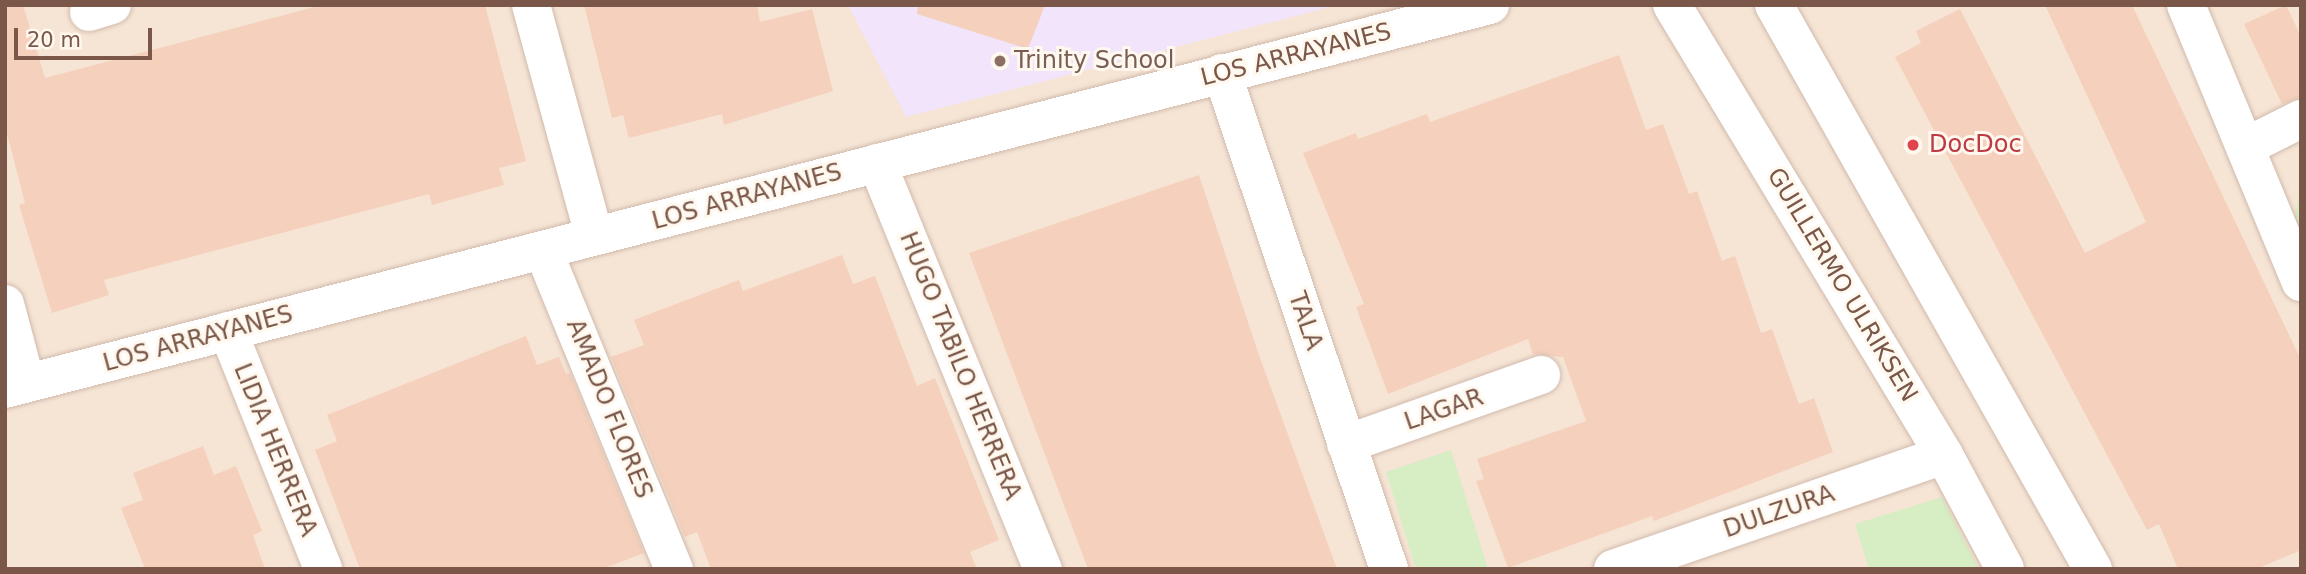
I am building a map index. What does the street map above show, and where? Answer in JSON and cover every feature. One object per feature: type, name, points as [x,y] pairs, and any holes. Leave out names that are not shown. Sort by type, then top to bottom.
[{"type":"street","points":[[531,5],[594,236]]},
{"type":"street","name":"LOS ARRAYANES","points":[[16,386],[1490,5]]},
{"type":"street","name":"GUILLERMO ULRIKSEN","points":[[1672,5],[1944,455],[2005,569]]},
{"type":"street","points":[[1774,5],[2093,569]]},
{"type":"street","points":[[2186,5],[2301,282]]},
{"type":"street","name":"TALA","points":[[1222,74],[1389,569]]},
{"type":"street","points":[[2245,147],[2301,119]]},
{"type":"street","name":"HUGO TABILO HERRERA","points":[[877,163],[1043,569]]},
{"type":"street","name":"AMADO FLORES","points":[[543,250],[674,569]]},
{"type":"street","points":[[5,304],[16,386]]},
{"type":"street","name":"LIDIA HERRERA","points":[[228,331],[323,569]]},
{"type":"street","name":"LAGAR","points":[[1346,444],[1541,375]]},
{"type":"street","name":"DULZURA","points":[[1613,569],[1944,455]]},
{"type":"shaded area","points":[[5,5],[2301,5],[2301,569],[5,569]]},
{"type":"shaded area","name":"Trinity School","points":[[848,5],[1338,5],[906,117]]},
{"type":"green space","points":[[2301,177],[2301,232],[2295,220]]},
{"type":"green space","points":[[1451,450],[1488,569],[1416,569],[1386,472]]},
{"type":"green space","points":[[1942,497],[1979,569],[1869,569],[1855,524]]},
{"type":"building","points":[[5,5],[23,5],[45,78],[322,5],[485,5],[526,161],[499,168],[504,185],[432,205],[429,194],[104,280],[109,295],[52,313],[19,205],[25,203],[5,126]]},
{"type":"building","points":[[584,5],[757,5],[760,22],[812,9],[833,91],[724,125],[722,114],[629,138],[623,115],[612,118]]},
{"type":"building","points":[[918,5],[1045,5],[1028,49],[917,14]]},
{"type":"building","points":[[2045,5],[2132,5],[2301,360],[2301,550],[2257,569],[2178,569],[2159,524],[2147,530],[1895,57],[1921,43],[1916,31],[1960,9],[2085,253],[2146,222]]},
{"type":"building","points":[[2286,5],[2301,37],[2301,97],[2282,104],[2244,24]]},
{"type":"building","points":[[1619,55],[1646,130],[1663,124],[1689,194],[1697,191],[1722,261],[1735,256],[1761,333],[1772,329],[1799,404],[1814,398],[1833,452],[1654,521],[1652,516],[1508,568],[1476,481],[1484,479],[1477,459],[1586,421],[1563,357],[1533,354],[1528,339],[1388,394],[1356,307],[1364,304],[1303,153],[1356,133],[1358,139],[1427,114],[1430,122]]},
{"type":"building","points":[[1199,175],[1259,355],[1337,569],[1088,569],[969,253]]},
{"type":"building","points":[[842,255],[853,284],[875,276],[917,386],[935,378],[999,540],[970,552],[977,569],[711,569],[697,532],[685,537],[611,357],[644,345],[634,320],[739,280],[743,291]]},
{"type":"building","points":[[526,336],[537,365],[559,357],[566,374],[570,373],[644,553],[602,569],[360,569],[315,450],[337,441],[327,415]]},
{"type":"building","points":[[203,446],[214,475],[236,466],[262,531],[253,535],[265,569],[145,569],[121,508],[143,500],[133,473]]},
{"type":"place","name":"Trinity School","points":[[1000,61]]},
{"type":"place","name":"DocDoc","points":[[1913,145]]}]
